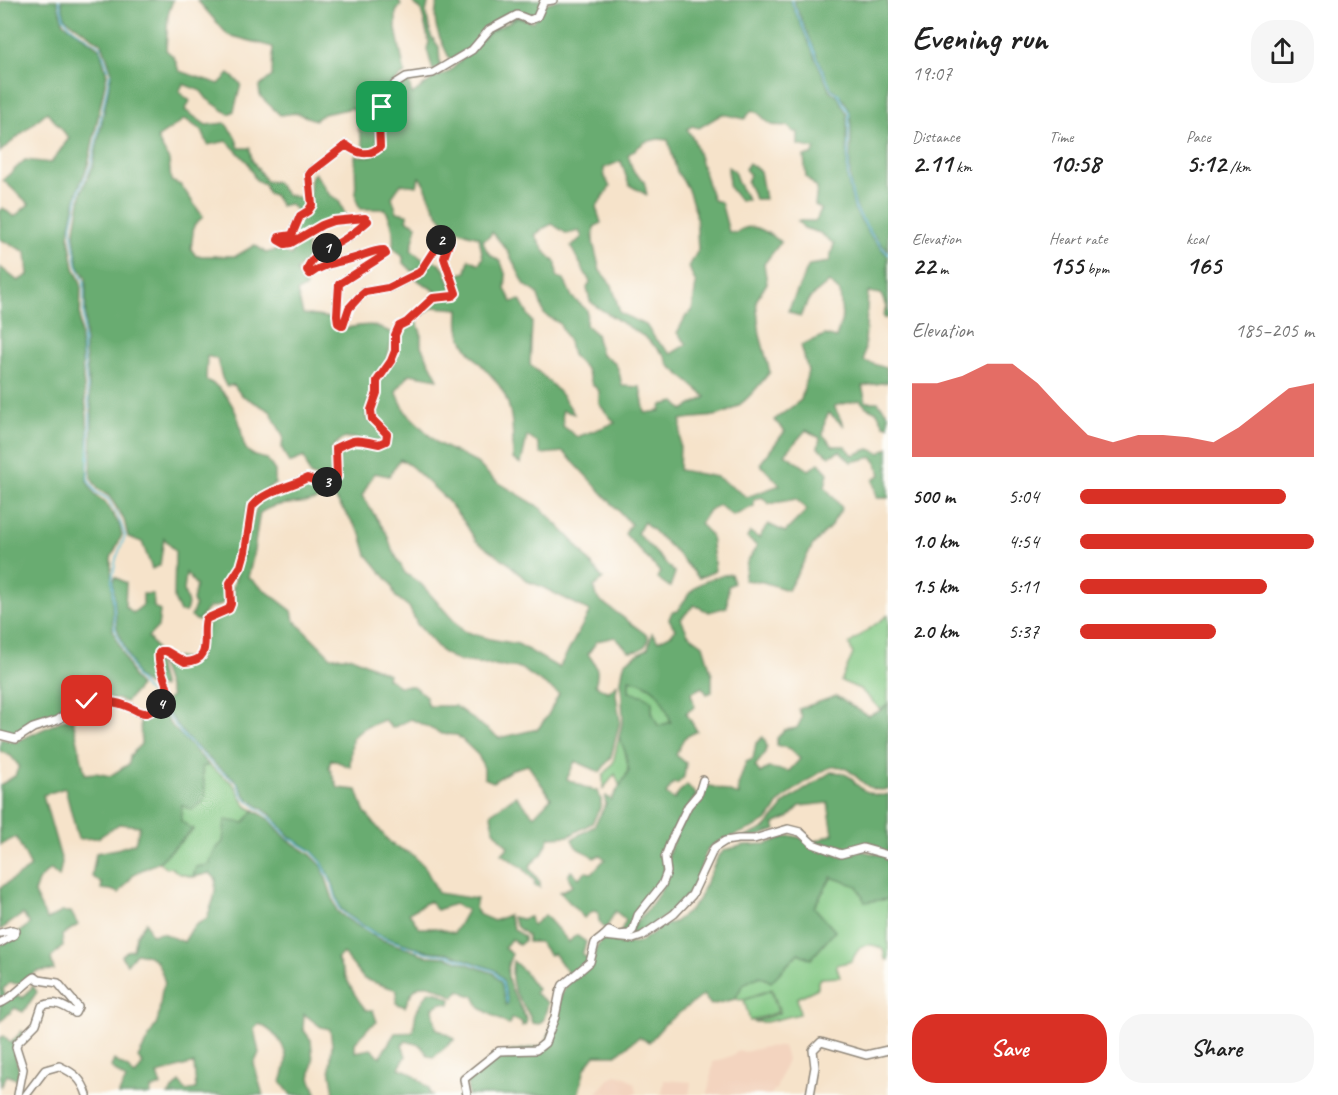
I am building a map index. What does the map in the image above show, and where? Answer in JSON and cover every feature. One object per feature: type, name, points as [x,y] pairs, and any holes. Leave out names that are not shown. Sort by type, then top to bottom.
[{"type":"street","points":[[0,735],[16,739],[33,728],[58,720],[78,703],[87,701],[126,705],[141,713],[148,713],[156,708],[169,697],[169,688],[160,665],[159,653],[166,651],[185,662],[197,659],[203,655],[206,647],[204,632],[206,619],[229,609],[231,604],[230,583],[241,566],[252,506],[257,500],[307,478],[322,483],[337,477],[336,448],[352,440],[379,444],[386,441],[387,434],[372,419],[371,410],[377,393],[377,381],[391,361],[395,351],[395,335],[399,326],[407,322],[433,298],[453,296],[456,293],[444,258],[450,241],[447,236],[442,238],[420,272],[388,288],[365,292],[349,308],[343,326],[338,323],[337,315],[339,284],[386,254],[384,250],[376,250],[328,263],[310,274],[307,270],[308,265],[324,250],[341,242],[368,221],[365,218],[333,221],[291,243],[280,243],[279,237],[292,235],[300,216],[312,205],[309,175],[311,172],[346,145],[357,153],[363,154],[380,147],[378,133],[380,114],[385,99],[394,84],[406,77],[433,73],[472,50],[489,30],[517,15],[531,20],[537,17],[544,1],[553,0]]},
{"type":"street","points":[[466,1095],[465,1079],[499,1052],[536,1050],[544,1043],[555,1017],[563,985],[591,962],[595,943],[609,931],[617,935],[629,934],[633,930],[638,915],[662,885],[667,872],[665,858],[670,841],[687,806],[699,793],[703,780]]},
{"type":"street","points":[[604,936],[633,939],[642,936],[674,914],[692,895],[714,848],[725,841],[754,839],[788,829],[800,832],[813,844],[841,854],[863,848],[888,855]]},
{"type":"street","points":[[0,933],[16,931],[14,935],[0,943]]},
{"type":"street","points":[[0,1003],[9,1000],[35,977],[39,980],[58,983],[78,1007],[75,1012],[55,1003],[42,1006],[36,1024],[17,1043],[16,1047],[23,1069],[18,1095]]},
{"type":"street","points":[[810,1095],[815,1067],[813,1050],[821,1042],[866,1055],[888,1050]]},
{"type":"street","points":[[26,1095],[45,1070],[58,1066],[84,1083],[87,1095]]},
{"type":"shaded area","points":[[783,1046],[787,1059],[776,1089],[770,1095],[708,1095],[713,1062],[734,1055],[738,1050],[745,1052],[765,1047]]},
{"type":"shaded area","points":[[616,1075],[626,1077],[634,1083],[637,1092],[635,1095],[595,1095],[610,1078]]},
{"type":"shaded area","points":[[664,1080],[691,1082],[689,1095],[662,1095]]},
{"type":"green space","points":[[57,0],[63,22],[100,49],[107,74],[88,165],[78,189],[69,237],[74,268],[81,283],[80,324],[89,454],[87,481],[95,495],[106,503],[119,524],[122,535],[111,558],[113,630],[134,679],[140,686],[126,702],[117,699],[77,699],[55,719],[30,726],[14,736],[0,733],[0,267],[18,281],[28,275],[26,252],[0,239],[0,211],[3,208],[14,217],[29,204],[3,180],[25,160],[51,163],[69,138],[47,112],[0,152],[0,2]]},
{"type":"green space","points":[[61,0],[173,0],[168,14],[166,50],[174,57],[179,71],[219,84],[229,74],[241,84],[234,111],[229,114],[207,99],[201,91],[183,84],[179,92],[190,101],[185,110],[206,125],[225,123],[235,136],[239,148],[250,148],[252,160],[266,181],[276,182],[286,194],[307,200],[310,205],[300,213],[289,204],[281,206],[274,195],[268,194],[265,185],[255,179],[248,163],[227,141],[208,145],[202,131],[185,119],[157,138],[169,160],[171,181],[181,185],[203,217],[194,225],[191,249],[196,256],[236,256],[255,245],[266,253],[281,249],[291,256],[295,245],[307,236],[307,260],[296,271],[306,287],[297,292],[303,314],[330,318],[341,329],[368,325],[379,327],[393,334],[387,360],[373,377],[374,391],[367,404],[366,418],[385,433],[383,440],[350,438],[337,443],[331,450],[332,474],[326,479],[310,475],[304,457],[289,463],[282,448],[283,436],[270,411],[241,395],[234,385],[226,386],[217,359],[207,356],[206,380],[222,391],[233,406],[246,449],[257,457],[267,459],[275,471],[275,484],[254,496],[247,506],[241,554],[238,565],[225,585],[227,596],[220,605],[209,607],[198,621],[191,617],[195,606],[193,601],[196,585],[186,573],[184,591],[188,604],[186,612],[180,612],[174,599],[175,551],[164,538],[160,565],[152,569],[142,542],[128,537],[124,520],[115,505],[109,496],[98,489],[91,478],[92,415],[85,351],[86,278],[78,265],[74,235],[82,190],[93,166],[112,72],[102,44],[65,18]]},
{"type":"green space","points":[[197,0],[399,0],[401,5],[396,12],[396,29],[405,74],[389,88],[380,106],[377,146],[365,152],[353,108],[324,114],[315,120],[296,113],[280,115],[260,96],[259,87],[272,76],[273,47],[228,35]]},
{"type":"green space","points":[[414,0],[429,0],[426,12],[431,36],[439,47],[440,66],[433,71],[421,9],[414,4]]},
{"type":"green space","points":[[439,0],[543,0],[536,17],[506,19],[470,48],[450,60],[436,24],[436,9]]},
{"type":"green space","points":[[559,0],[790,0],[830,91],[837,95],[847,114],[847,178],[854,209],[872,238],[888,256],[888,317],[885,319],[883,315],[886,307],[881,294],[868,292],[864,361],[886,368],[888,382],[862,386],[866,402],[878,402],[888,414],[888,426],[884,425],[877,412],[866,407],[860,400],[834,406],[844,426],[829,413],[825,420],[823,435],[833,446],[845,446],[853,455],[869,449],[880,453],[888,448],[888,498],[877,498],[873,480],[881,474],[873,457],[851,462],[840,451],[830,456],[818,448],[820,438],[806,430],[785,454],[809,470],[819,463],[828,473],[825,487],[842,508],[830,527],[813,545],[788,590],[763,582],[744,580],[747,562],[757,546],[747,538],[750,532],[759,538],[768,524],[785,532],[807,510],[796,499],[769,504],[762,497],[754,500],[754,506],[733,516],[719,505],[709,510],[700,524],[711,535],[715,571],[699,578],[644,522],[637,533],[675,573],[670,587],[657,578],[660,572],[625,534],[631,524],[564,452],[541,454],[538,443],[527,436],[521,464],[513,459],[509,406],[497,382],[465,345],[459,328],[459,309],[433,307],[416,320],[421,333],[421,346],[438,379],[410,374],[396,391],[405,411],[437,443],[477,463],[494,480],[541,508],[574,542],[603,579],[594,587],[598,599],[648,636],[647,643],[640,649],[629,651],[615,637],[597,641],[588,654],[596,668],[595,685],[608,692],[617,684],[616,694],[620,721],[611,757],[600,772],[575,761],[567,779],[597,791],[601,799],[601,806],[592,823],[569,836],[550,837],[542,854],[531,864],[530,869],[540,882],[540,887],[534,885],[536,883],[524,869],[502,854],[508,847],[493,829],[491,813],[516,796],[534,816],[551,798],[528,765],[513,769],[493,782],[484,778],[484,768],[478,755],[457,735],[442,734],[411,719],[392,728],[384,720],[364,728],[352,738],[350,767],[331,759],[329,767],[338,788],[357,790],[364,811],[391,844],[413,855],[425,867],[438,893],[477,899],[475,908],[480,915],[494,921],[508,915],[514,929],[524,937],[524,941],[519,945],[511,939],[504,948],[512,954],[508,972],[509,981],[527,1021],[522,1026],[522,1022],[511,1018],[509,1025],[480,1008],[474,996],[460,990],[454,997],[431,985],[419,986],[414,990],[405,1007],[396,1003],[397,990],[364,979],[343,953],[337,959],[357,998],[366,1010],[373,1010],[377,1022],[368,1028],[355,1043],[355,1052],[371,1049],[380,1057],[395,1033],[413,1032],[416,1012],[429,991],[438,992],[451,999],[450,1004],[441,1003],[433,1008],[436,1028],[455,1039],[434,1057],[429,1056],[420,1045],[406,1041],[402,1045],[406,1056],[399,1068],[415,1076],[429,1088],[430,1094],[433,1095],[329,1095],[334,1093],[330,1068],[332,1044],[330,1029],[321,1027],[304,1014],[303,1029],[311,1040],[313,1061],[310,1078],[317,1095],[291,1095],[281,1082],[286,1060],[283,1046],[273,1033],[259,1024],[254,1029],[259,1053],[254,1064],[263,1095],[168,1095],[180,1082],[186,1091],[196,1089],[194,1064],[157,1074],[161,1086],[151,1089],[150,1095],[118,1095],[126,1080],[111,1067],[114,1060],[128,1068],[135,1076],[143,1064],[138,1058],[158,1020],[165,983],[154,959],[136,953],[127,964],[121,956],[133,950],[136,936],[146,922],[151,935],[162,933],[184,942],[193,927],[207,918],[214,898],[216,879],[210,873],[193,877],[196,867],[209,865],[215,850],[223,842],[225,820],[244,823],[254,810],[269,819],[288,840],[310,854],[322,866],[337,911],[347,919],[377,938],[428,956],[447,957],[493,973],[501,982],[506,1005],[508,1003],[503,980],[495,970],[448,953],[427,951],[378,935],[340,908],[333,884],[322,862],[311,850],[290,837],[271,815],[246,797],[236,780],[186,737],[162,705],[171,696],[160,664],[162,659],[169,657],[198,661],[208,624],[230,613],[236,605],[233,587],[257,506],[263,500],[308,481],[324,486],[338,478],[339,453],[353,443],[361,442],[383,447],[390,442],[387,431],[375,416],[374,406],[380,381],[397,353],[402,328],[432,302],[459,293],[452,277],[466,272],[469,259],[479,264],[483,258],[479,237],[461,232],[443,220],[434,207],[425,184],[419,177],[417,186],[401,184],[392,197],[397,212],[407,214],[407,220],[417,225],[411,250],[426,262],[413,272],[393,247],[392,227],[385,209],[360,209],[356,199],[355,156],[372,156],[384,146],[382,130],[384,115],[395,86],[408,80],[412,94],[434,78],[449,72],[490,32],[518,17],[532,22],[547,3]],"holes":[[[752,110],[755,111],[772,125],[787,126],[794,132],[798,132],[798,145],[815,149],[812,155],[804,156],[806,177],[817,188],[815,205],[821,209],[816,221],[798,221],[804,228],[820,233],[834,244],[829,262],[809,265],[788,311],[800,317],[809,299],[829,282],[840,292],[842,318],[836,338],[825,335],[801,345],[808,371],[801,400],[774,420],[785,431],[760,464],[780,485],[747,497],[717,477],[679,470],[681,420],[719,415],[735,408],[748,398],[770,372],[760,335],[756,301],[767,283],[764,264],[781,242],[765,231],[754,227],[742,229],[736,233],[729,232],[721,202],[713,200],[694,140],[687,129],[692,126],[699,128],[722,114],[745,119]],[[658,139],[668,140],[677,172],[687,187],[696,213],[698,250],[689,267],[696,284],[692,311],[686,316],[677,333],[687,344],[671,354],[656,340],[646,325],[620,313],[612,285],[600,271],[593,242],[594,227],[601,223],[596,207],[610,187],[604,175],[604,168],[621,161],[629,185],[647,195],[644,181],[633,171],[628,155],[645,142]],[[552,224],[567,234],[579,231],[582,237],[571,247],[590,282],[587,288],[590,301],[645,337],[664,355],[669,365],[706,397],[683,410],[675,402],[662,405],[660,411],[645,413],[640,387],[622,386],[617,367],[601,355],[596,334],[586,325],[587,310],[572,297],[564,279],[557,277],[556,263],[546,253],[535,235]],[[492,232],[507,250],[525,285],[537,293],[544,314],[559,323],[569,342],[572,355],[587,370],[592,384],[599,391],[599,404],[615,423],[577,437],[563,426],[562,410],[574,414],[555,387],[530,365],[532,322],[520,300],[512,302],[505,289],[506,276],[501,262],[489,253],[483,240]],[[400,459],[411,466],[446,499],[476,541],[507,562],[527,581],[590,611],[559,668],[518,644],[463,631],[421,584],[405,573],[387,534],[362,496],[374,473],[389,476]],[[332,494],[361,534],[367,555],[391,584],[395,596],[409,607],[417,624],[443,653],[459,661],[520,668],[559,694],[538,729],[499,738],[455,706],[429,706],[426,696],[413,686],[399,686],[387,678],[388,674],[352,657],[331,657],[294,620],[292,611],[248,577],[260,513],[278,505],[311,501]],[[429,901],[437,910],[454,904],[467,910],[454,933],[436,928],[419,928],[409,913]]]},
{"type":"green space","points":[[793,0],[888,0],[888,251],[870,230],[856,206],[852,194],[850,171],[849,110],[843,99],[831,88]]},
{"type":"green space","points":[[749,163],[760,171],[765,199],[755,199],[747,182],[750,175],[745,169]]},
{"type":"green space","points":[[728,167],[734,171],[748,200],[740,201],[729,187]]},
{"type":"green space","points":[[315,173],[329,194],[339,201],[346,216],[324,222],[291,242],[280,239],[290,237],[297,223],[309,212],[311,177]]},
{"type":"green space","points":[[431,260],[440,264],[445,272],[451,293],[440,295],[416,278],[424,274]]},
{"type":"green space","points":[[731,574],[734,583],[728,586],[727,607],[709,612],[694,605],[681,619],[688,634],[703,645],[712,675],[712,692],[707,694],[702,687],[691,693],[695,707],[686,713],[697,731],[684,738],[676,755],[686,763],[684,777],[677,784],[673,783],[666,794],[674,800],[687,785],[696,794],[669,841],[661,883],[628,931],[620,933],[626,920],[615,911],[607,927],[604,928],[599,921],[598,912],[593,911],[584,918],[560,892],[573,886],[568,876],[571,871],[579,878],[585,872],[592,873],[605,859],[600,855],[594,858],[579,849],[572,839],[594,826],[606,804],[606,796],[611,800],[629,771],[625,751],[619,737],[623,719],[621,681],[625,662],[648,648],[652,633],[658,641],[672,634],[675,629],[669,619],[672,612],[678,611],[693,589],[712,578]],"holes":[[[629,679],[652,688],[657,693],[665,705],[671,722],[658,726],[652,712],[652,702],[645,696],[629,692]]]},
{"type":"green space","points":[[115,577],[126,583],[125,606],[133,613],[143,605],[143,594],[153,594],[154,607],[160,611],[158,627],[148,637],[156,648],[156,661],[163,687],[148,685],[137,677],[117,628],[113,582]]},
{"type":"green space","points":[[888,615],[888,704],[881,710],[860,689],[841,681],[853,654],[849,644]]},
{"type":"green space","points":[[629,679],[652,688],[657,693],[665,705],[671,722],[658,726],[652,712],[652,702],[645,696],[629,692]]},
{"type":"green space","points":[[836,696],[868,716],[888,704],[888,789],[871,788],[847,769],[840,767],[832,767],[821,772],[783,799],[766,821],[708,849],[695,883],[688,894],[642,934],[636,937],[627,935],[661,890],[674,839],[695,800],[708,785],[739,795],[738,786],[746,762],[753,759],[756,743],[763,737],[767,746],[764,755],[755,766],[760,773],[768,768],[789,771],[800,759],[790,749],[777,745],[777,738],[785,730],[797,728],[802,718],[799,709]]},
{"type":"green space","points":[[160,708],[170,724],[209,765],[202,767],[206,798],[192,810],[182,805],[181,821],[193,829],[159,862],[135,873],[119,893],[101,889],[102,884],[92,876],[96,853],[135,843],[140,826],[119,824],[98,838],[78,839],[65,788],[43,795],[62,862],[59,877],[50,869],[38,881],[34,893],[47,920],[62,912],[71,912],[78,925],[62,935],[63,946],[51,958],[54,970],[37,971],[20,984],[10,983],[3,989],[5,995],[0,1001],[0,946],[30,924],[23,914],[0,930],[0,888],[31,867],[16,837],[0,845],[0,785],[15,776],[19,766],[11,756],[0,751],[1,739],[16,742],[65,719],[73,720],[85,774],[96,773],[110,776],[129,764],[130,756],[141,744],[140,717],[150,715]]},
{"type":"green space","points":[[619,737],[627,756],[627,774],[620,787],[615,774],[603,789],[603,776],[613,763]]},
{"type":"green space","points":[[209,765],[233,784],[246,806],[254,810],[244,823],[215,850],[209,865],[196,867],[193,877],[178,873],[171,867],[166,868],[159,862],[193,830],[181,821],[182,804],[206,798],[202,767]]},
{"type":"green space","points":[[831,772],[848,776],[859,787],[871,794],[888,794],[888,853],[871,848],[842,851],[814,842],[833,834],[828,803],[800,806],[788,818],[774,824],[776,830],[753,838],[744,838],[765,828],[783,804]]},
{"type":"green space","points":[[793,836],[841,856],[861,851],[888,856],[888,899],[865,902],[857,886],[831,877],[814,907],[835,931],[811,959],[798,953],[771,982],[760,976],[743,984],[735,999],[711,1005],[703,995],[666,1023],[649,1042],[639,1037],[616,1055],[595,1055],[585,1068],[577,1095],[468,1095],[467,1079],[498,1054],[545,1045],[563,991],[593,961],[595,950],[603,938],[624,944],[640,942],[689,911],[698,900],[718,857],[725,850],[745,845],[767,844]]},
{"type":"green space","points":[[832,877],[857,886],[865,901],[888,899],[888,960],[885,959],[883,949],[872,945],[864,946],[857,951],[852,961],[836,965],[840,977],[821,978],[818,981],[818,988],[797,998],[800,1014],[766,1022],[753,1022],[780,1013],[772,989],[741,1000],[735,999],[743,984],[760,976],[771,981],[799,953],[811,959],[835,931],[814,907]]},
{"type":"green space","points":[[545,915],[569,942],[576,935],[586,942],[582,955],[589,958],[571,977],[554,953],[550,955],[539,942],[528,942],[528,936],[517,927],[512,917],[522,919],[530,917],[532,926]]},
{"type":"green space","points":[[513,961],[524,971],[537,989],[535,993],[548,1003],[544,1019],[539,1024],[532,1023],[515,991],[512,976]]},
{"type":"green space","points":[[33,986],[37,992],[23,1012],[15,1008],[0,1022],[0,1004],[17,995],[23,998]]},
{"type":"green space","points":[[771,990],[778,1012],[750,1021],[744,1000]]},
{"type":"green space","points":[[22,1031],[24,1034],[13,1048],[19,1070],[18,1080],[7,1075],[1,1087],[0,1038],[4,1036],[11,1043]]},
{"type":"waterway","points":[[59,0],[64,19],[73,28],[100,46],[110,73],[91,165],[80,189],[72,225],[77,266],[84,281],[83,352],[90,416],[88,479],[96,492],[108,499],[125,536],[116,559],[112,580],[115,629],[136,677],[157,702]]},
{"type":"waterway","points":[[791,0],[831,89],[838,94],[849,113],[848,177],[855,208],[873,237],[888,254]]},
{"type":"waterway","points":[[160,706],[185,738],[216,768],[236,782],[244,798],[270,817],[289,838],[311,851],[322,863],[339,909],[348,917],[378,936],[428,953],[448,955],[494,971],[502,981],[507,1003]]},
{"type":"route","points":[[87,701],[116,703],[126,705],[141,713],[148,713],[165,701],[169,697],[169,688],[160,665],[159,653],[166,651],[185,662],[190,662],[203,655],[206,647],[204,625],[206,619],[229,609],[231,604],[230,583],[241,566],[252,506],[257,500],[307,478],[322,483],[337,477],[336,448],[352,440],[379,444],[386,441],[387,434],[372,419],[371,410],[377,393],[377,381],[395,351],[395,335],[399,326],[407,322],[433,298],[453,296],[456,293],[444,258],[450,241],[447,236],[442,238],[428,263],[420,272],[388,288],[365,292],[349,308],[343,326],[338,323],[337,315],[339,284],[386,254],[384,250],[376,250],[328,263],[310,274],[307,270],[308,265],[324,250],[341,242],[368,221],[365,218],[333,221],[291,243],[280,243],[278,240],[279,237],[292,235],[300,216],[312,205],[309,175],[311,172],[346,145],[357,153],[363,154],[380,147],[378,133],[382,107]]}]
